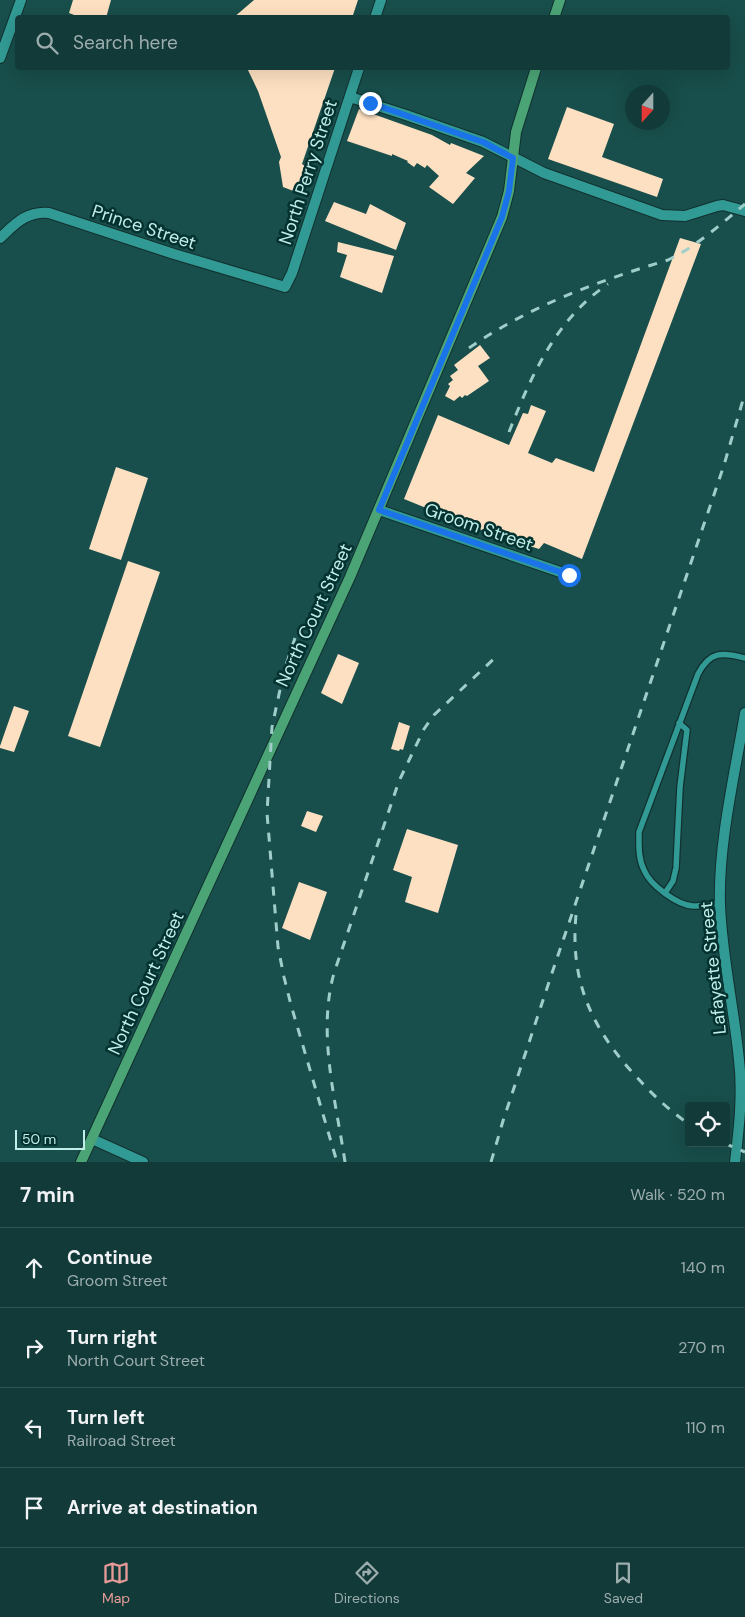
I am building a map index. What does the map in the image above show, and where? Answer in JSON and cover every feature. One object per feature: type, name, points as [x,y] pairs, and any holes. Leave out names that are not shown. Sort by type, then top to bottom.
[{"type":"main road","points":[[555,15],[560,0]]},
{"type":"main road","name":"North Court Street","points":[[81,1162],[379,510],[502,217],[509,191],[516,132],[535,70]]},
{"type":"street","points":[[0,58],[20,0]]},
{"type":"street","points":[[376,15],[381,0]]},
{"type":"street","name":"North Perry Street","points":[[285,287],[292,273],[358,70]]},
{"type":"street","points":[[350,97],[483,142],[544,173],[662,215],[685,216],[723,205],[745,211]]},
{"type":"street","name":"Prince Street","points":[[0,238],[25,216],[40,212],[49,213],[174,254],[285,287]]},
{"type":"street","name":"Groom Street","points":[[379,510],[569,575]]},
{"type":"street","name":"Lafayette Street","points":[[735,1162],[739,1130],[741,1080],[720,903],[726,828],[745,712]]},
{"type":"street","points":[[92,1139],[144,1162]]},
{"type":"lane","points":[[720,903],[691,906],[665,893],[644,871],[639,853],[639,832],[704,662],[719,654],[745,658]]},
{"type":"lane","points":[[665,893],[672,881],[676,868],[680,787],[687,730],[679,724]]},
{"type":"building","points":[[73,0],[111,0],[107,15],[74,15],[69,13]]},
{"type":"building","points":[[254,0],[358,0],[353,15],[236,15]]},
{"type":"building","points":[[248,70],[334,70],[302,164],[305,166],[296,192],[283,187],[279,162],[281,157],[258,91]]},
{"type":"building","points":[[567,107],[614,124],[602,157],[663,179],[657,197],[548,159]]},
{"type":"building","points":[[359,109],[432,135],[450,145],[451,143],[484,156],[466,173],[475,178],[453,204],[429,187],[439,176],[427,165],[425,168],[417,163],[414,167],[408,161],[392,154],[392,156],[347,141]]},
{"type":"building","points":[[334,202],[366,214],[370,204],[406,223],[396,250],[325,221]]},
{"type":"building","points":[[680,238],[701,244],[582,559],[544,543],[539,549],[473,527],[404,499],[438,415],[509,445],[523,413],[528,414],[531,405],[546,411],[528,453],[552,463],[556,458],[594,472]]},
{"type":"building","points":[[338,242],[394,256],[382,293],[340,277],[347,255],[337,252]]},
{"type":"building","points":[[480,345],[490,358],[478,366],[489,381],[467,396],[465,395],[462,398],[460,396],[454,401],[445,396],[450,386],[448,384],[453,380],[450,376],[458,370],[454,365]]},
{"type":"building","points":[[116,467],[148,478],[121,560],[89,549]]},
{"type":"building","points":[[128,561],[160,572],[100,747],[68,736]]},
{"type":"building","points":[[338,654],[359,663],[342,704],[321,693]]},
{"type":"building","points":[[14,706],[29,711],[14,752],[0,748],[0,746]]},
{"type":"building","points":[[399,722],[410,726],[403,750],[400,749],[399,751],[391,749]]},
{"type":"building","points":[[307,811],[323,816],[316,832],[301,826]]},
{"type":"building","points":[[407,829],[458,845],[438,913],[405,902],[412,877],[393,870]]},
{"type":"building","points":[[299,882],[327,892],[310,940],[282,928]]},
{"type":"railway","points":[[469,348],[516,319],[540,307],[590,286],[668,260],[699,241],[745,204]]},
{"type":"railway","points":[[509,432],[526,390],[547,350],[574,314],[608,284]]},
{"type":"railway","points":[[491,1162],[551,976],[724,465],[745,393]]},
{"type":"railway","points":[[295,638],[284,671],[272,727],[267,813],[278,947],[284,977],[337,1162]]},
{"type":"railway","points":[[345,1162],[333,1091],[328,1044],[329,996],[334,973],[399,781],[424,729],[434,715],[498,655]]},
{"type":"railway","points":[[576,915],[576,960],[586,1000],[594,1019],[617,1054],[632,1072],[659,1100],[685,1121]]},
{"type":"railway","points":[[730,1146],[745,1152]]},
{"type":"route","points":[[370,103],[483,142],[513,158],[509,191],[502,217],[379,510],[569,575]]}]
